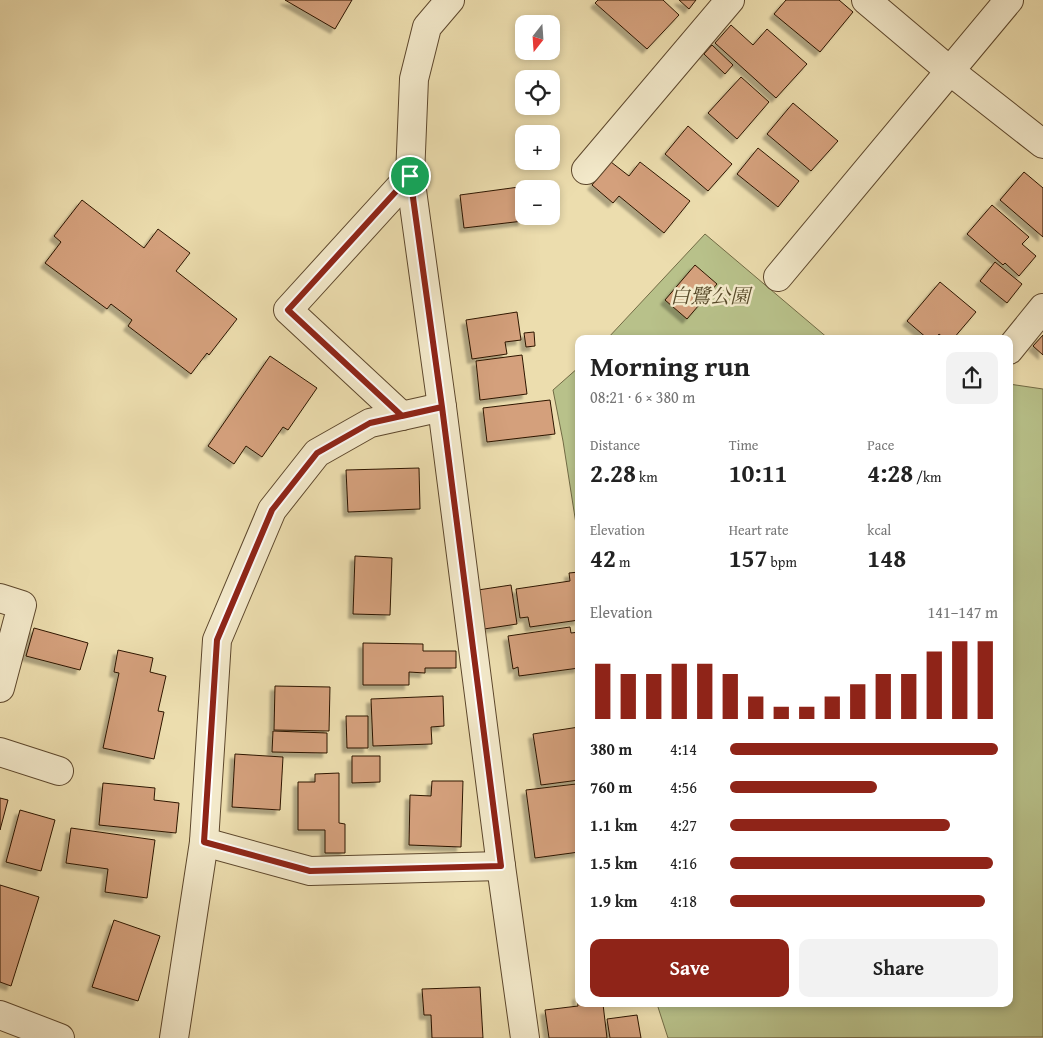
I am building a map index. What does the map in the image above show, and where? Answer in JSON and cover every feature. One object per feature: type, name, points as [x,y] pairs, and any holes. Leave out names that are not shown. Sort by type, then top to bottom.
[{"type":"street","points":[[450,0],[427,27],[414,79],[410,176],[442,407],[501,866],[526,1038]]},
{"type":"street","points":[[586,170],[730,0]]},
{"type":"street","points":[[866,0],[950,71],[1043,144]]},
{"type":"street","points":[[778,277],[1010,0]]},
{"type":"street","points":[[402,416],[288,310],[410,176]]},
{"type":"street","points":[[1013,345],[1043,308]]},
{"type":"street","points":[[174,1038],[204,842],[217,640],[272,510],[317,453],[370,423],[442,407]]},
{"type":"street","points":[[0,598],[22,605],[0,688]]},
{"type":"street","points":[[0,752],[59,771]]},
{"type":"street","points":[[204,842],[310,871],[501,866]]},
{"type":"street","points":[[0,1015],[60,1038]]},
{"type":"green space","name":"白鷺公園","points":[[705,234],[824,335],[611,335]]},
{"type":"green space","points":[[575,371],[575,518],[563,441],[553,390]]},
{"type":"green space","points":[[1013,385],[1043,389],[1043,1037],[668,1038],[658,1007],[1013,1007]]},
{"type":"building","points":[[285,0],[352,0],[335,29]]},
{"type":"building","points":[[598,0],[663,0],[679,15],[647,49],[595,3]]},
{"type":"building","points":[[679,0],[696,0],[689,9]]},
{"type":"building","points":[[786,0],[839,0],[853,12],[820,52],[774,14]]},
{"type":"building","points":[[731,25],[753,45],[767,29],[807,64],[776,98],[715,43]]},
{"type":"building","points":[[712,45],[733,65],[725,74],[704,54]]},
{"type":"building","points":[[741,77],[769,102],[737,139],[708,113]]},
{"type":"building","points":[[793,103],[838,141],[811,171],[767,134]]},
{"type":"building","points":[[688,126],[732,164],[708,191],[665,154]]},
{"type":"building","points":[[758,148],[799,181],[778,207],[737,174]]},
{"type":"building","points":[[611,162],[629,176],[640,162],[690,201],[664,233],[619,196],[613,203],[592,185]]},
{"type":"building","points":[[1024,172],[1043,188],[1043,237],[1000,200]]},
{"type":"building","points":[[515,188],[515,222],[464,228],[460,195]]},
{"type":"building","points":[[82,200],[144,248],[158,229],[190,253],[176,271],[237,319],[209,355],[207,353],[191,374],[128,326],[132,320],[111,304],[107,309],[45,263],[61,242],[54,236]]},
{"type":"building","points":[[992,205],[1029,237],[1022,244],[1036,256],[1019,276],[967,234]]},
{"type":"building","points":[[995,262],[1022,284],[1007,303],[980,281]]},
{"type":"building","points":[[695,265],[717,284],[687,319],[665,300]]},
{"type":"building","points":[[940,282],[976,312],[956,335],[923,335],[907,321]]},
{"type":"building","points":[[517,312],[521,340],[505,342],[507,354],[472,359],[466,320]]},
{"type":"building","points":[[534,332],[535,346],[526,347],[524,333]]},
{"type":"building","points":[[1043,335],[1043,355],[1033,346]]},
{"type":"building","points":[[522,355],[527,394],[480,400],[476,361]]},
{"type":"building","points":[[270,356],[317,388],[288,430],[283,427],[262,457],[246,446],[234,464],[208,446]]},
{"type":"building","points":[[550,400],[555,434],[487,442],[483,408]]},
{"type":"building","points":[[419,468],[420,509],[348,512],[346,470]]},
{"type":"building","points":[[355,556],[392,558],[390,615],[353,614]]},
{"type":"building","points":[[575,572],[575,621],[530,627],[528,617],[520,618],[516,589],[570,581],[569,573]]},
{"type":"building","points":[[511,585],[517,624],[484,629],[478,590]]},
{"type":"building","points":[[570,627],[571,633],[575,632],[575,669],[519,676],[518,667],[513,669],[508,636]]},
{"type":"building","points":[[34,628],[88,643],[80,670],[26,656]]},
{"type":"building","points":[[363,643],[423,644],[423,651],[456,651],[456,668],[425,668],[425,673],[409,672],[409,685],[363,685]]},
{"type":"building","points":[[118,650],[153,658],[150,672],[166,676],[158,711],[164,712],[154,759],[103,748],[119,673],[114,672]]},
{"type":"building","points":[[275,686],[330,687],[329,731],[274,730]]},
{"type":"building","points":[[443,696],[444,726],[431,727],[432,744],[373,746],[371,699]]},
{"type":"building","points":[[346,716],[368,716],[368,748],[347,748]]},
{"type":"building","points":[[575,728],[575,781],[541,785],[533,734]]},
{"type":"building","points":[[273,731],[327,733],[327,753],[272,752]]},
{"type":"building","points":[[235,754],[283,757],[280,810],[232,807]]},
{"type":"building","points":[[352,756],[380,756],[380,782],[352,783]]},
{"type":"building","points":[[339,773],[339,823],[345,824],[345,853],[325,853],[325,830],[298,830],[298,782],[315,782],[315,774]]},
{"type":"building","points":[[432,781],[463,781],[461,847],[409,845],[410,795],[431,796]]},
{"type":"building","points":[[103,783],[155,788],[154,800],[179,803],[176,833],[99,825]]},
{"type":"building","points":[[575,784],[575,853],[535,858],[526,790]]},
{"type":"building","points":[[0,798],[8,800],[0,830]]},
{"type":"building","points":[[20,810],[55,820],[41,871],[6,862]]},
{"type":"building","points":[[71,828],[155,840],[147,898],[105,892],[108,869],[66,863]]},
{"type":"building","points":[[0,885],[39,897],[11,986],[0,982]]},
{"type":"building","points":[[114,920],[160,936],[138,1001],[92,987]]},
{"type":"building","points":[[480,987],[483,1038],[432,1038],[431,1015],[424,1015],[422,989]]},
{"type":"building","points":[[575,1006],[603,1007],[607,1038],[549,1038],[545,1010]]},
{"type":"building","points":[[637,1015],[641,1038],[610,1038],[607,1019]]},
{"type":"route","points":[[410,176],[288,310],[402,416],[442,407],[501,866],[310,871],[204,842],[217,640],[272,510],[317,453],[370,423],[442,407],[410,176]]}]
